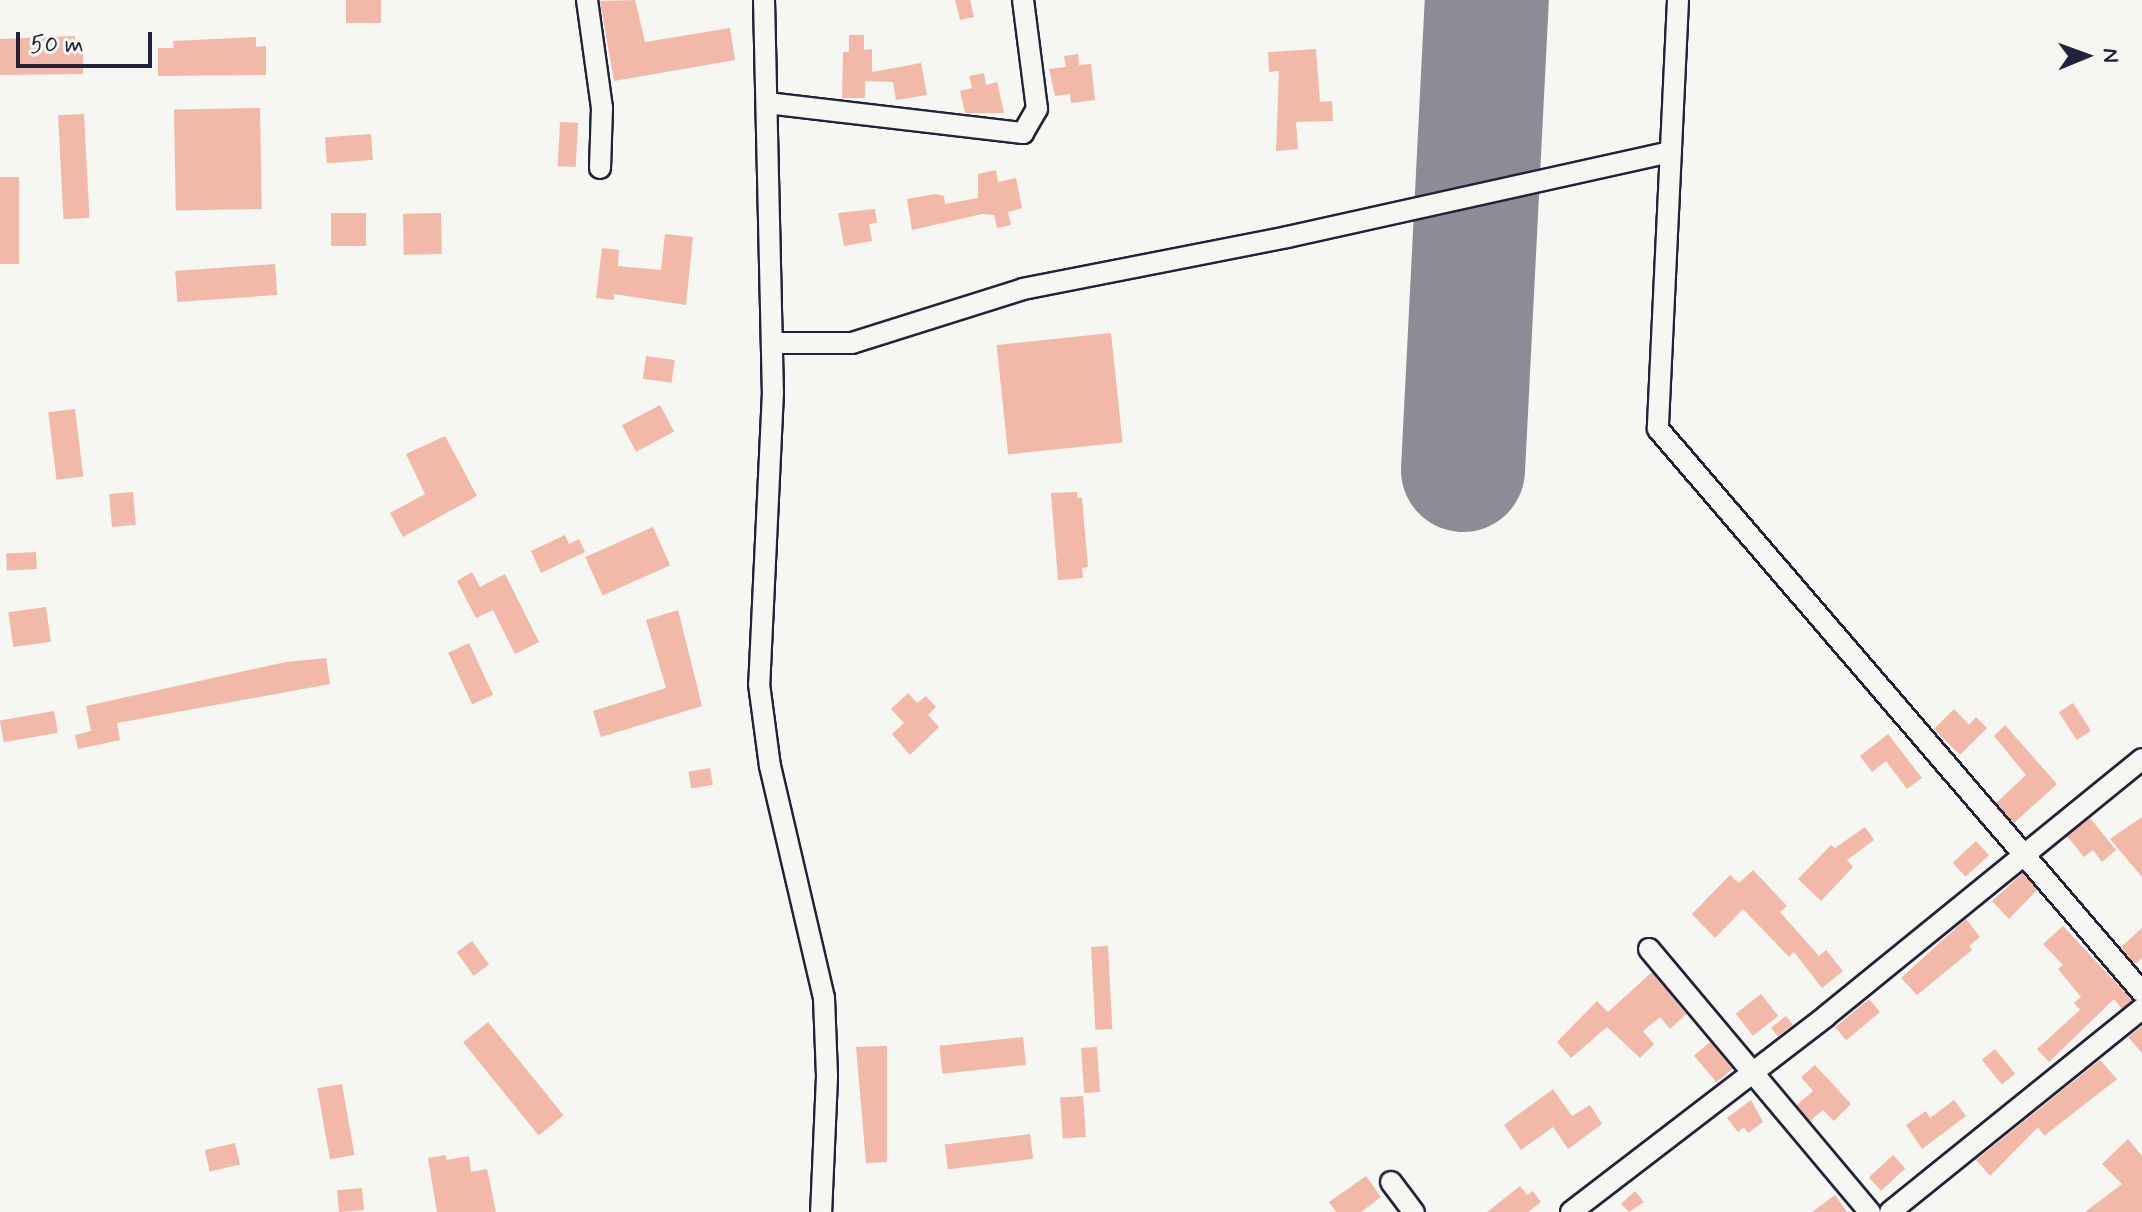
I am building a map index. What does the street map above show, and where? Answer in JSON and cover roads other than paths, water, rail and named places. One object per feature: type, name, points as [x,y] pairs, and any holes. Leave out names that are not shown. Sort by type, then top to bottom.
[{"type":"street","points":[[587,0],[602,108],[600,168]]},
{"type":"street","points":[[764,0],[772,343],[759,684],[770,766],[824,998],[827,1077],[821,1212]]},
{"type":"street","points":[[767,103],[1023,133],[1037,109],[1023,0]]},
{"type":"street","points":[[1678,0],[1658,429],[2142,992]]},
{"type":"street","points":[[772,343],[852,343],[1023,289],[1287,237],[1671,152]]},
{"type":"street","points":[[1571,1212],[1752,1073],[2142,759]]},
{"type":"street","points":[[1649,949],[1870,1212]]},
{"type":"street","points":[[1890,1212],[2142,1009]]},
{"type":"street","points":[[1391,1182],[1414,1212]]}]
